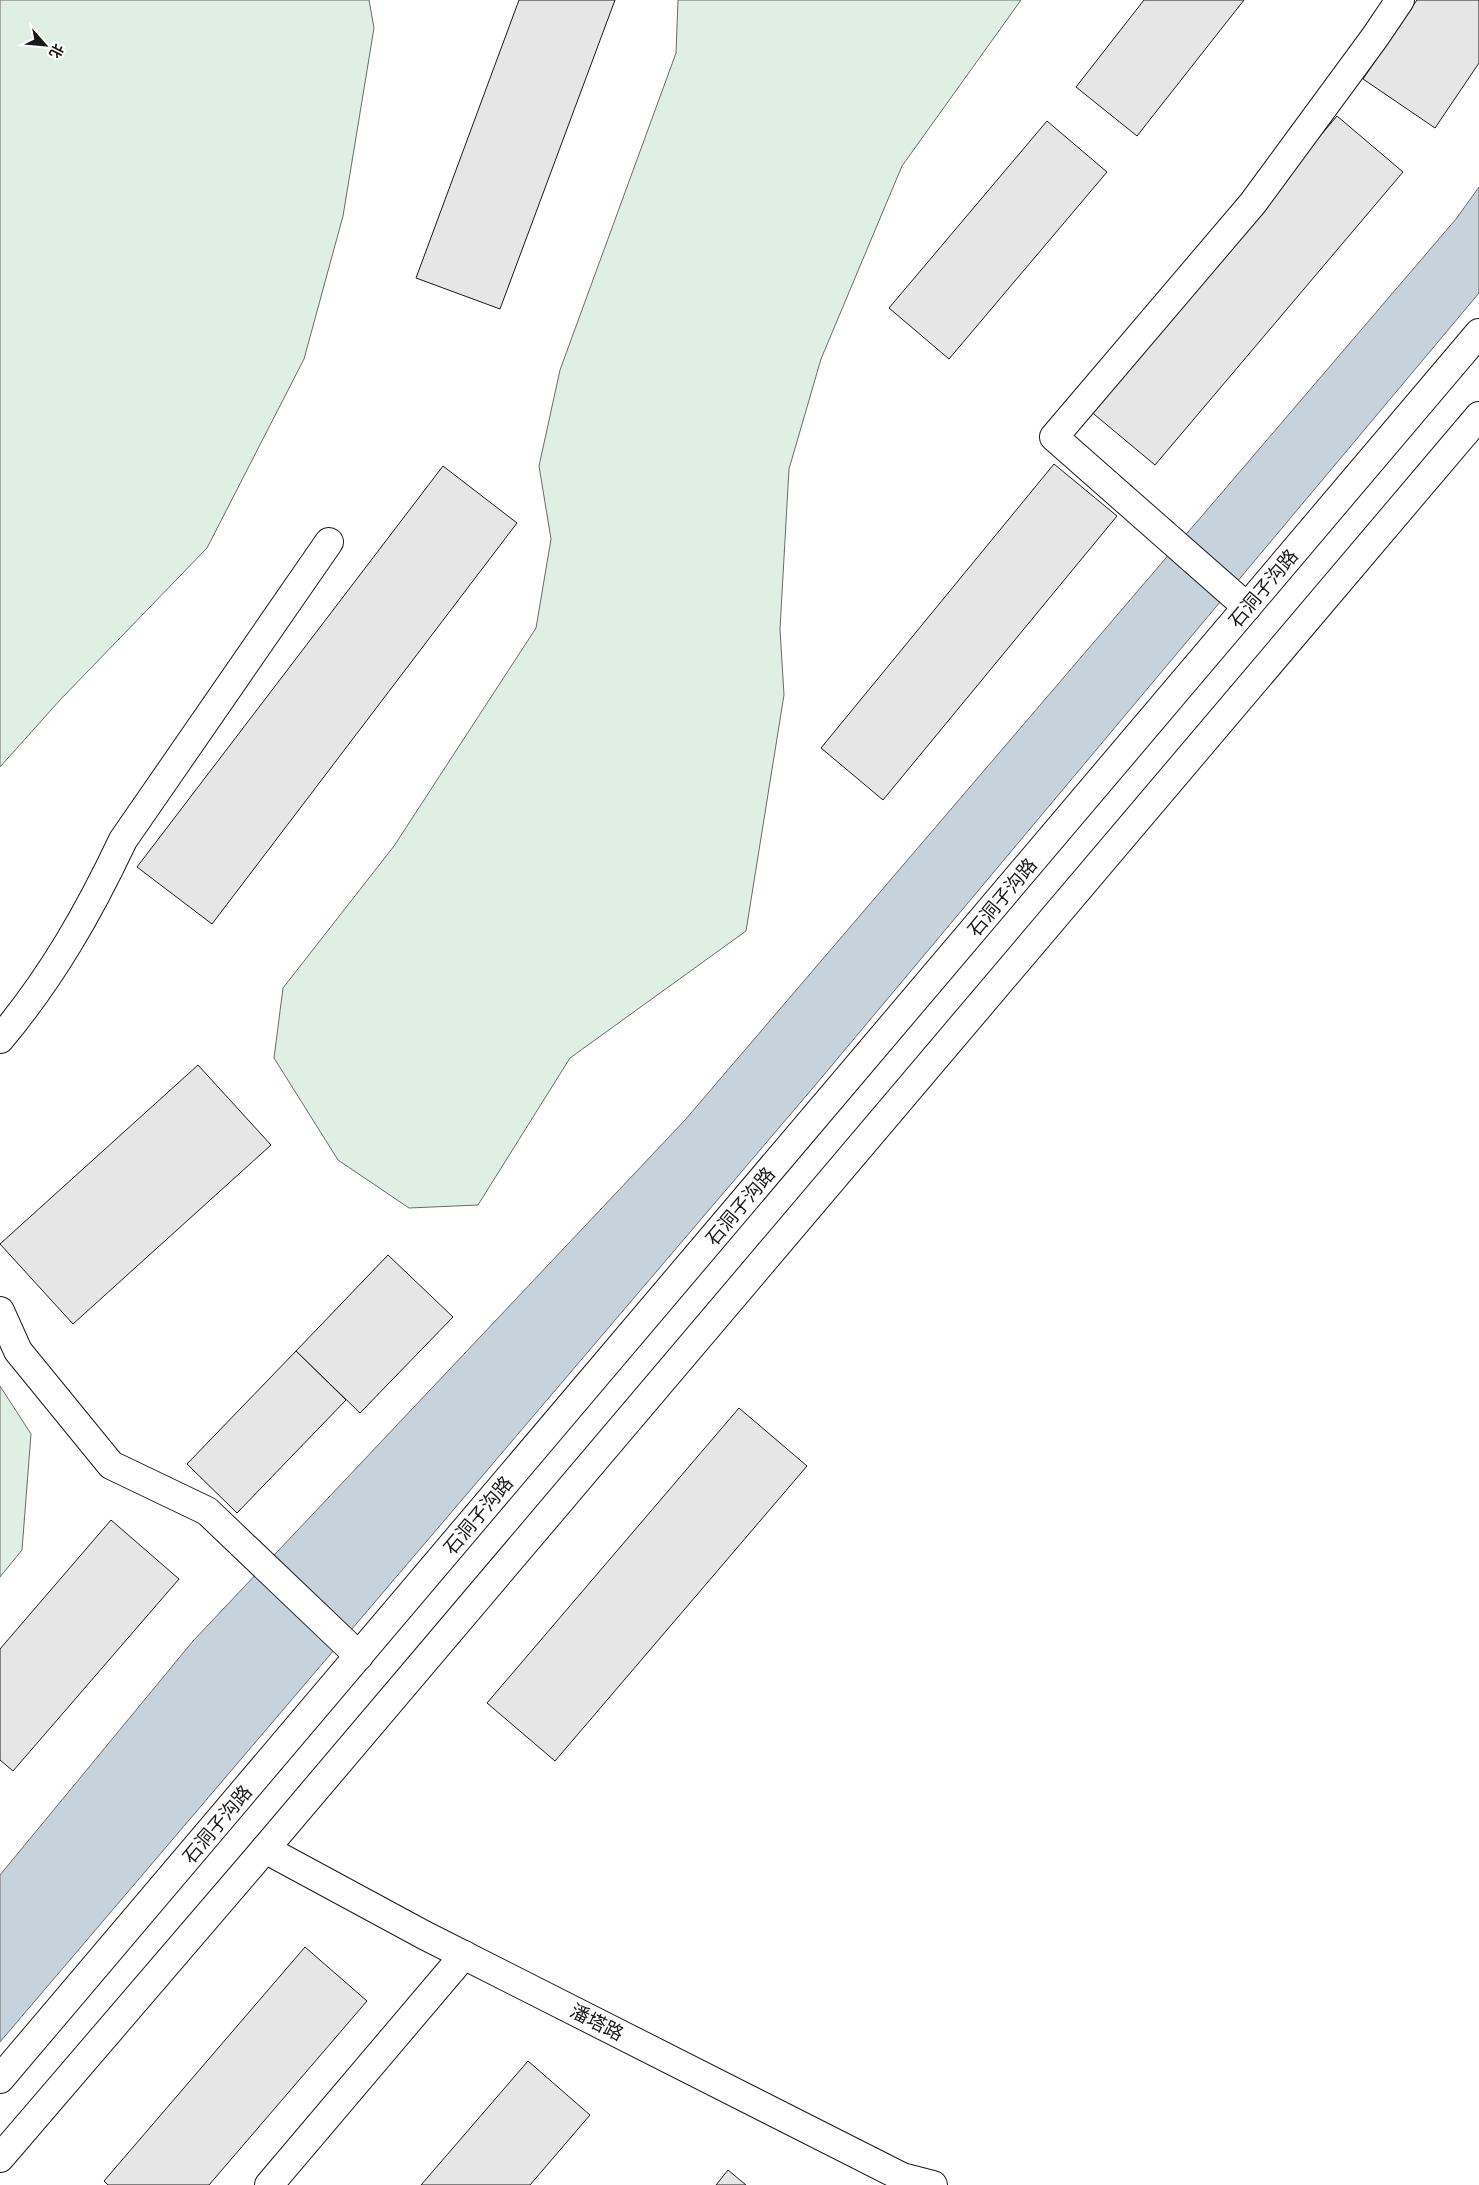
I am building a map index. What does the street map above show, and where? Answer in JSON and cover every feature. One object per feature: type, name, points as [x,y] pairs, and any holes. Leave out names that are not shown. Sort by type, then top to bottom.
[{"type":"main road","points":[[1239,600],[1054,437],[1252,203],[1375,37],[1400,0]]},
{"type":"main road","name":"石洞子沟路","points":[[0,2079],[352,1649],[1239,600],[1479,333]]},
{"type":"main road","points":[[0,2158],[265,1849],[1479,416]]},
{"type":"main road","points":[[0,1039],[65,952],[97,894],[123,840],[328,542]]},
{"type":"main road","points":[[0,1311],[18,1351],[111,1465],[207,1511],[352,1649]]},
{"type":"main road","name":"潘塔路","points":[[265,1849],[464,1955],[902,2178],[933,2185]]},
{"type":"main road","points":[[269,2185],[464,1955]]},
{"type":"green space","points":[[0,0],[369,0],[374,28],[343,216],[304,359],[207,548],[60,700],[0,767]]},
{"type":"green space","points":[[678,0],[1021,0],[902,166],[821,359],[789,469],[780,629],[784,695],[746,931],[570,1058],[478,1205],[409,1208],[338,1160],[274,1058],[283,988],[394,846],[536,628],[551,539],[539,466],[560,370],[676,53]]},
{"type":"green space","points":[[0,1386],[31,1434],[22,1550],[0,1577]]},
{"type":"shaded area","points":[[1479,187],[1479,293],[812,1089],[0,2042],[0,1875],[193,1641],[685,1120],[1456,219]]},
{"type":"building","points":[[519,0],[615,0],[500,309],[416,278]]},
{"type":"building","points":[[1144,0],[1244,0],[1137,136],[1076,87]]},
{"type":"building","points":[[1417,0],[1479,0],[1479,63],[1435,128],[1363,79]]},
{"type":"building","points":[[1337,116],[1403,172],[1155,465],[1089,410]]},
{"type":"building","points":[[1047,121],[1107,172],[949,359],[889,308]]},
{"type":"building","points":[[1054,464],[1117,516],[883,800],[821,748]]},
{"type":"building","points":[[443,466],[517,523],[212,924],[137,867]]},
{"type":"building","points":[[198,1065],[271,1145],[73,1324],[0,1244]]},
{"type":"building","points":[[388,1255],[453,1317],[360,1413],[296,1351]]},
{"type":"building","points":[[296,1351],[346,1400],[237,1513],[187,1464]]},
{"type":"building","points":[[739,1408],[807,1466],[555,1761],[487,1703]]},
{"type":"building","points":[[111,1520],[179,1579],[13,1771],[0,1760],[0,1649]]},
{"type":"building","points":[[305,1947],[367,2001],[209,2185],[108,2185],[104,2181]]},
{"type":"building","points":[[528,2061],[590,2115],[530,2185],[421,2185]]},
{"type":"building","points":[[728,2170],[746,2185],[716,2185]]}]
